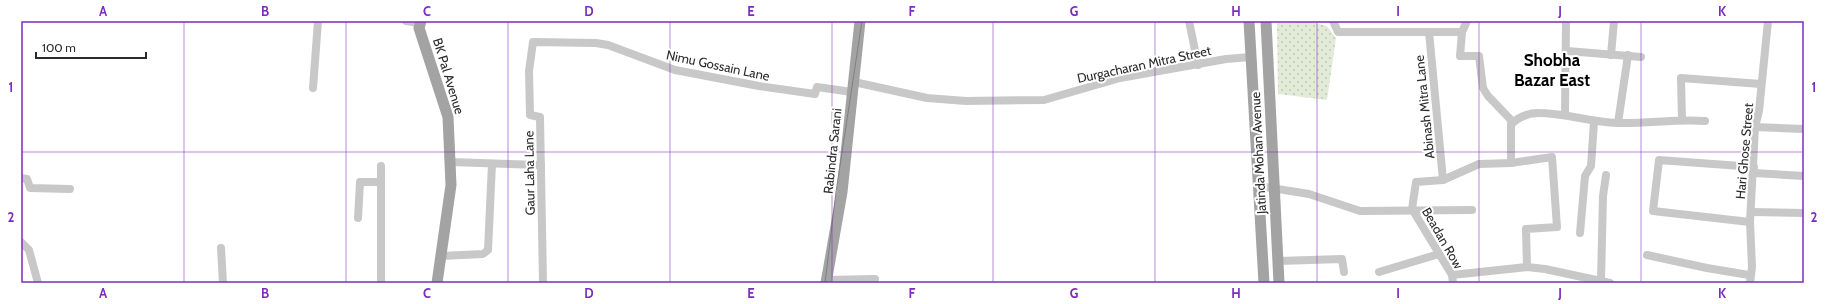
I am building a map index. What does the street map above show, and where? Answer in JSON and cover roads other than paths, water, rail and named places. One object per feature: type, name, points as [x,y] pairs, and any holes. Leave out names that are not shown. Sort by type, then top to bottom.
[{"type":"main road","name":"Rabindra Sarani","points":[[826,282],[842,192],[860,21]]},
{"type":"main road","points":[[1248,21],[1264,283]]},
{"type":"main road","name":"Jatinda Mohan Avenue","points":[[1266,21],[1279,283]]},
{"type":"main road","name":"BK Pal Avenue","points":[[420,22],[419,28],[448,117],[451,185],[437,283]]},
{"type":"street","points":[[313,88],[318,21]]},
{"type":"street","points":[[406,21],[420,22]]},
{"type":"street","points":[[1189,21],[1198,65]]},
{"type":"street","points":[[1333,21],[1338,32],[1462,32]]},
{"type":"street","points":[[1467,21],[1462,32],[1460,56],[1479,56],[1483,88],[1488,96],[1513,122]]},
{"type":"street","points":[[1565,114],[1567,51],[1566,21]]},
{"type":"street","points":[[1611,55],[1614,21]]},
{"type":"street","name":"Hari Ghose Street","points":[[1750,279],[1752,266],[1750,222],[1754,170],[1755,127],[1759,111],[1768,21]]},
{"type":"street","name":"Abinash Mitra Lane","points":[[1429,32],[1443,180]]},
{"type":"street","name":"Nimu Gossain Lane","points":[[529,71],[533,42],[596,43],[608,45],[654,63],[683,72],[815,94],[817,87],[853,87]]},
{"type":"street","points":[[1567,51],[1641,57]]},
{"type":"street","points":[[1618,123],[1628,55]]},
{"type":"street","name":"Durgacharan Mitra Street","points":[[853,87],[966,102],[1044,100],[1120,78],[1226,59],[1251,57]]},
{"type":"street","name":"Gaur Laha Lane","points":[[529,71],[530,115],[540,116],[543,283]]},
{"type":"street","points":[[1682,119],[1681,78],[1761,84]]},
{"type":"street","points":[[1511,163],[1510,128],[1513,122],[1521,116],[1537,113],[1565,114],[1594,122],[1618,123],[1682,119],[1705,121]]},
{"type":"street","points":[[1580,233],[1585,176],[1591,166],[1594,122]]},
{"type":"street","points":[[1755,127],[1804,129]]},
{"type":"street","name":"Beadan Row","points":[[1453,279],[1412,209],[1416,182],[1443,180],[1479,164],[1511,163],[1552,157],[1557,227],[1526,229],[1527,267]]},
{"type":"street","points":[[1750,222],[1653,211],[1660,160],[1804,176]]},
{"type":"street","points":[[450,162],[541,165]]},
{"type":"street","points":[[441,256],[483,254],[488,250],[492,164]]},
{"type":"street","points":[[381,166],[381,283]]},
{"type":"street","points":[[1601,281],[1603,196],[1606,175]]},
{"type":"street","points":[[21,178],[27,179],[30,188],[70,189]]},
{"type":"street","points":[[358,218],[360,182],[381,182]]},
{"type":"street","points":[[1259,186],[1309,194],[1360,211],[1412,209],[1472,210]]},
{"type":"street","points":[[1751,212],[1804,212]]},
{"type":"street","points":[[21,242],[29,250],[38,283]]},
{"type":"street","points":[[221,248],[223,283]]},
{"type":"street","points":[[1379,272],[1439,254]]},
{"type":"street","points":[[1647,255],[1750,279]]},
{"type":"street","points":[[1278,261],[1342,259],[1344,272]]},
{"type":"street","points":[[1453,279],[1527,267],[1545,269],[1610,283]]},
{"type":"street","points":[[826,282],[875,279]]},
{"type":"tram line","points":[[825,283],[836,192],[862,21]]},
{"type":"district","name":"Shobha Bazar East","points":[[1552,70]]}]
